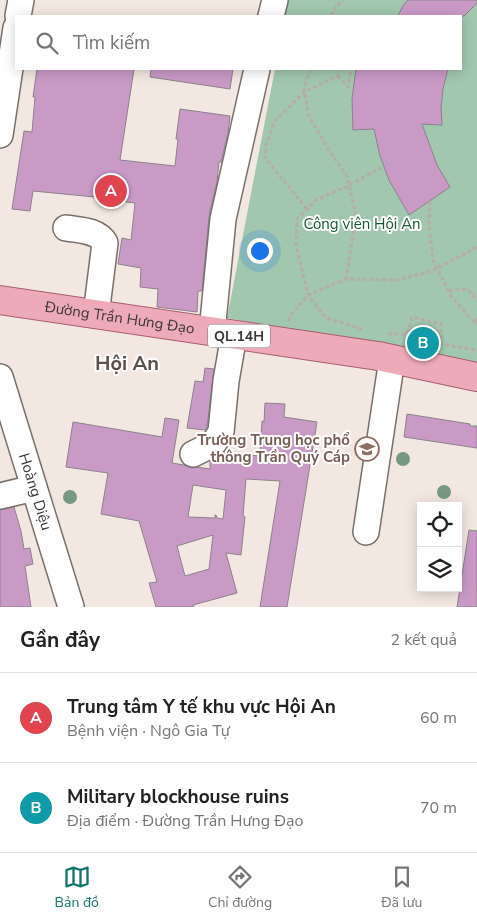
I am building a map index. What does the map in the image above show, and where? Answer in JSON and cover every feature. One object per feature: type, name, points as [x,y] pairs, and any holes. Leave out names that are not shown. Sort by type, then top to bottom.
[{"type":"main road","name":"Đường Trần Hưng Đạo","points":[[0,300],[392,359],[477,377]]},
{"type":"street","points":[[18,15],[20,0]]},
{"type":"street","points":[[271,15],[275,0]]},
{"type":"street","points":[[0,135],[15,35]]},
{"type":"street","points":[[193,454],[213,444],[221,432],[226,381],[223,333],[223,219],[257,70]]},
{"type":"street","points":[[66,228],[96,234],[102,237],[105,243],[96,315]]},
{"type":"street","points":[[366,532],[392,359]]},
{"type":"street","name":"Hoàng Diệu","points":[[0,377],[71,607]]},
{"type":"street","points":[[0,496],[34,488]]},
{"type":"path","points":[[332,15],[336,6],[343,0]]},
{"type":"path","points":[[310,70],[304,88],[308,114],[328,150],[347,176],[356,216],[346,279]]},
{"type":"path","points":[[338,76],[339,70]]},
{"type":"path","points":[[338,76],[348,87],[351,70]]},
{"type":"path","points":[[307,209],[265,158],[266,144],[274,122],[304,92],[338,76]]},
{"type":"path","points":[[366,331],[326,318],[308,295],[296,245],[297,220],[316,200],[350,185],[384,166]]},
{"type":"path","points":[[430,201],[433,260],[451,296],[476,323],[477,317]]},
{"type":"path","points":[[287,324],[291,315],[308,295],[346,279],[397,280],[432,271],[477,247]]},
{"type":"path","points":[[449,291],[462,288],[472,292],[477,301]]},
{"type":"path","points":[[382,334],[408,334],[412,317],[441,324],[441,344],[477,350]]},
{"type":"green space","name":"Công viên Hội An","points":[[288,0],[477,0],[477,365],[227,318],[275,70],[462,70],[462,15],[285,15]]},
{"type":"building","points":[[408,0],[477,0],[477,3],[464,16],[398,15]]},
{"type":"building","points":[[37,70],[134,70],[120,160],[175,166],[180,109],[230,116],[228,133],[221,162],[219,162],[217,182],[209,216],[202,291],[198,291],[197,312],[157,307],[158,289],[140,287],[141,268],[118,264],[122,238],[131,240],[135,203],[33,191],[30,211],[12,209],[24,131],[32,132],[35,97],[33,97]]},
{"type":"building","points":[[151,70],[233,70],[230,89],[150,77]]},
{"type":"building","points":[[356,70],[448,70],[441,108],[442,125],[422,124],[437,165],[450,187],[409,215],[389,180],[380,156],[374,129],[353,130],[352,99]]},
{"type":"building","points":[[205,368],[214,369],[207,427],[205,430],[187,428],[195,381],[203,382]]},
{"type":"building","points":[[265,403],[285,404],[284,417],[317,422],[287,607],[260,607],[280,481],[246,479],[241,555],[226,553],[237,593],[193,605],[194,607],[156,607],[149,583],[157,582],[139,521],[101,514],[108,473],[66,467],[73,422],[162,437],[165,418],[179,420],[172,463],[192,468],[210,469],[210,461],[216,458],[220,459],[220,456],[224,453],[260,456],[262,421],[264,422]],"holes":[[[193,485],[226,490],[223,519],[217,518],[216,515],[215,518],[188,517]],[[213,535],[209,569],[185,576],[177,546]]]},
{"type":"building","points":[[407,414],[477,426],[477,448],[404,437]]},
{"type":"building","points":[[14,507],[24,549],[30,548],[33,564],[25,566],[31,607],[0,607],[0,510]]},
{"type":"building","points":[[469,530],[477,531],[477,607],[457,607],[459,592],[462,592],[462,575]]},
{"type":"place","name":"Trung tâm Y tế khu vực Hội An","points":[[111,191]]},
{"type":"place","name":"Military blockhouse ruins","points":[[423,343]]},
{"type":"place","name":"Trường Trung học phổ thông Trần Quý Cáp","points":[[367,449]]},
{"type":"district","name":"Hội An","points":[[127,363]]}]
